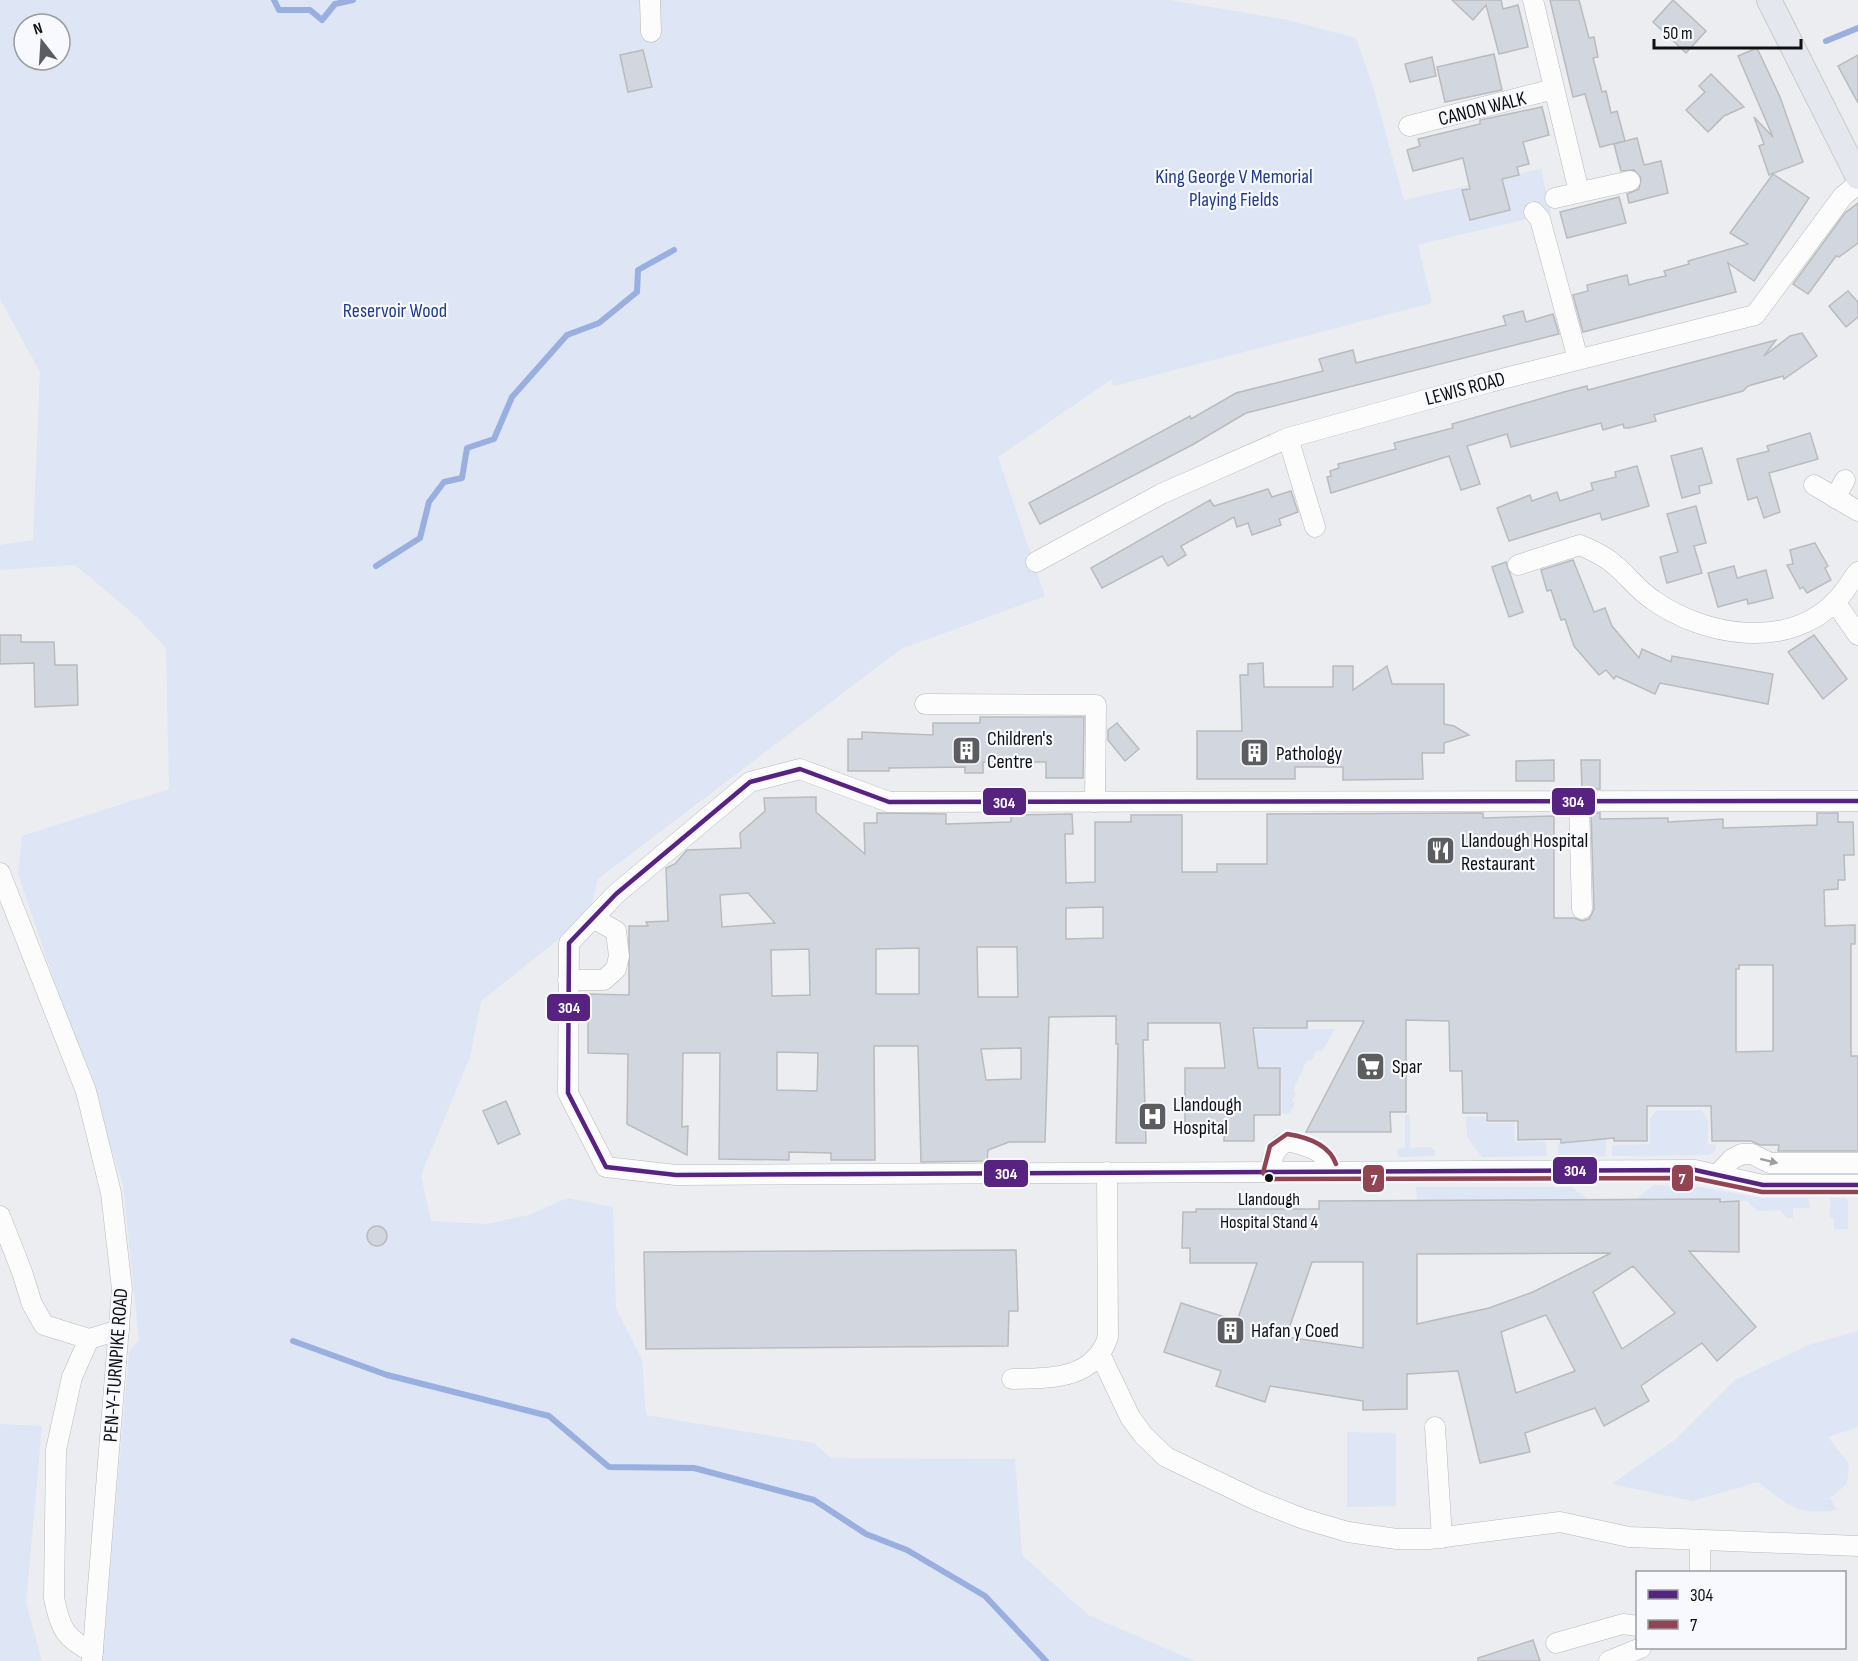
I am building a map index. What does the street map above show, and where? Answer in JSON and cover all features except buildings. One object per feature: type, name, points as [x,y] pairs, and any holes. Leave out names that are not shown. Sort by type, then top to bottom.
[{"type":"main road","points":[[1769,0],[1858,177]]},
{"type":"street","points":[[650,0],[651,32]]},
{"type":"street","points":[[1533,0],[1580,192]]},
{"type":"street","name":"CANON WALK","points":[[1409,126],[1554,89]]},
{"type":"street","points":[[1556,198],[1630,181]]},
{"type":"street","name":"LEWIS ROAD","points":[[1036,562],[1161,494],[1288,438],[1338,422],[1755,315],[1843,196],[1858,184]]},
{"type":"street","points":[[1534,212],[1540,219],[1578,359]]},
{"type":"street","points":[[1288,438],[1315,526]]},
{"type":"street","points":[[1835,498],[1845,480]]},
{"type":"street","points":[[1814,485],[1858,511]]},
{"type":"street","points":[[1518,565],[1580,545],[1616,565],[1631,583],[1674,615],[1747,634],[1766,634],[1801,623],[1835,602],[1858,572]]},
{"type":"street","points":[[1835,602],[1858,635]]},
{"type":"street","points":[[925,704],[1096,705],[1095,802]]},
{"type":"street","points":[[1858,801],[889,802],[800,769],[750,782],[616,894],[569,943],[568,980],[568,1093],[606,1167],[691,1175],[1695,1170],[1719,1173],[1763,1185],[1858,1185]]},
{"type":"street","points":[[1579,802],[1581,909]]},
{"type":"street","name":"PEN-Y-TURNPIKE ROAD","points":[[0,873],[86,1090],[111,1193],[122,1289],[92,1657]]},
{"type":"street","points":[[568,980],[604,980],[616,969],[619,956],[616,931],[593,918]]},
{"type":"street","points":[[1270,1172],[1275,1151],[1288,1141],[1325,1156],[1330,1162],[1330,1171]]},
{"type":"street","points":[[1719,1173],[1732,1159],[1752,1154],[1770,1163],[1858,1163]]},
{"type":"street","points":[[1012,1379],[1074,1374],[1085,1369],[1100,1354],[1108,1337],[1107,1172]]},
{"type":"street","points":[[0,1216],[7,1255],[44,1325],[89,1339],[119,1330]]},
{"type":"street","points":[[89,1339],[72,1377],[56,1450],[54,1598],[59,1620],[72,1642],[92,1657]]},
{"type":"street","points":[[1100,1354],[1124,1408],[1136,1427],[1154,1446],[1180,1465],[1258,1501],[1335,1529],[1397,1539],[1442,1538],[1560,1522],[1629,1537],[1858,1546]]},
{"type":"street","points":[[1435,1427],[1442,1538]]},
{"type":"street","points":[[1700,1540],[1700,1571]]},
{"type":"street","points":[[1556,1642],[1623,1624],[1636,1626]]},
{"type":"street","points":[[1610,1661],[1637,1649]]},
{"type":"green space","points":[[0,0],[1169,0],[1288,20],[1356,38],[1373,87],[1404,200],[1541,169],[1551,213],[1418,245],[1432,303],[1113,386],[1112,379],[998,457],[1045,596],[901,649],[598,879],[589,915],[481,1001],[470,1057],[421,1175],[431,1221],[486,1224],[529,1215],[567,1198],[613,1207],[616,1309],[642,1359],[646,1415],[814,1443],[831,1458],[1015,1459],[1022,1555],[1088,1615],[1195,1661],[102,1661],[129,1352],[139,1340],[123,1184],[18,874],[22,836],[169,789],[166,648],[136,616],[75,565],[0,570],[0,545],[33,540],[40,372],[0,299]]},
{"type":"green space","points":[[1335,1029],[1322,1052],[1317,1050],[1311,1061],[1307,1060],[1293,1090],[1296,1094],[1292,1101],[1295,1103],[1290,1113],[1282,1114],[1281,1066],[1252,1067],[1255,1030]]},
{"type":"green space","points":[[1657,1110],[1702,1110],[1708,1121],[1708,1144],[1716,1145],[1716,1149],[1709,1155],[1612,1156],[1612,1145],[1650,1144],[1650,1119]]},
{"type":"green space","points":[[1405,1115],[1410,1115],[1410,1148],[1430,1147],[1435,1151],[1435,1156],[1398,1157],[1397,1149],[1405,1148]]},
{"type":"green space","points":[[1485,1116],[1486,1123],[1514,1123],[1515,1142],[1546,1142],[1547,1156],[1482,1157],[1467,1137],[1466,1117]]},
{"type":"green space","points":[[1606,1139],[1606,1156],[1558,1156],[1558,1143]]},
{"type":"green space","points":[[1654,1185],[1699,1187],[1761,1198],[1808,1198],[1810,1208],[1793,1208],[1793,1218],[1787,1218],[1780,1210],[1757,1211],[1747,1201],[1635,1200]]},
{"type":"green space","points":[[1416,1187],[1571,1187],[1591,1201],[1425,1202],[1417,1201]]},
{"type":"green space","points":[[1831,1198],[1846,1198],[1848,1201],[1848,1229],[1834,1229],[1834,1218],[1829,1218]]},
{"type":"green space","points":[[1858,1331],[1858,1427],[1828,1437],[1849,1464],[1847,1484],[1830,1498],[1837,1510],[1812,1511],[1794,1507],[1758,1482],[1692,1501],[1612,1484],[1676,1439],[1735,1380],[1811,1344]]},
{"type":"green space","points":[[0,1424],[42,1426],[26,1603],[42,1661],[0,1661]]},
{"type":"green space","points":[[1347,1432],[1396,1433],[1396,1506],[1347,1507]]},
{"type":"waterway","points":[[274,0],[279,10],[310,10],[322,20],[335,4],[353,0]]},
{"type":"waterway","points":[[1826,41],[1858,28]]},
{"type":"waterway","points":[[376,566],[420,538],[429,502],[444,482],[462,478],[467,448],[494,439],[512,397],[567,335],[599,323],[637,292],[638,270],[674,250]]},
{"type":"waterway","points":[[293,1341],[387,1375],[549,1416],[609,1467],[694,1468],[814,1500],[866,1534],[907,1550],[985,1596],[1046,1661]]},
{"type":"transit line","name":"304","points":[[1858,801],[889,802],[800,769],[750,782],[616,894],[569,943],[568,1093],[606,1167],[676,1175],[1695,1170],[1763,1185],[1858,1185]]},
{"type":"transit line","name":"7","points":[[1336,1164],[1333,1157],[1323,1147],[1302,1137],[1287,1134],[1270,1146],[1263,1173],[1270,1179],[1694,1178],[1762,1192],[1858,1192]]},
{"type":"place","name":"Children's Centre","points":[[966,750]]},
{"type":"place","name":"Pathology","points":[[1255,753]]},
{"type":"place","name":"Llandough Hospital Restaurant","points":[[1440,851]]},
{"type":"place","name":"Spar","points":[[1371,1066]]},
{"type":"place","name":"Llandough Hospital","points":[[1152,1116]]},
{"type":"place","name":"Llandough Hospital Stand 4","points":[[1269,1178]]},
{"type":"place","name":"Hafan y Coed","points":[[1230,1330]]},
{"type":"park label","name":"King George V Memorial Playing Fields","points":[[1234,188]]},
{"type":"park label","name":"Reservoir Wood","points":[[395,310]]}]
